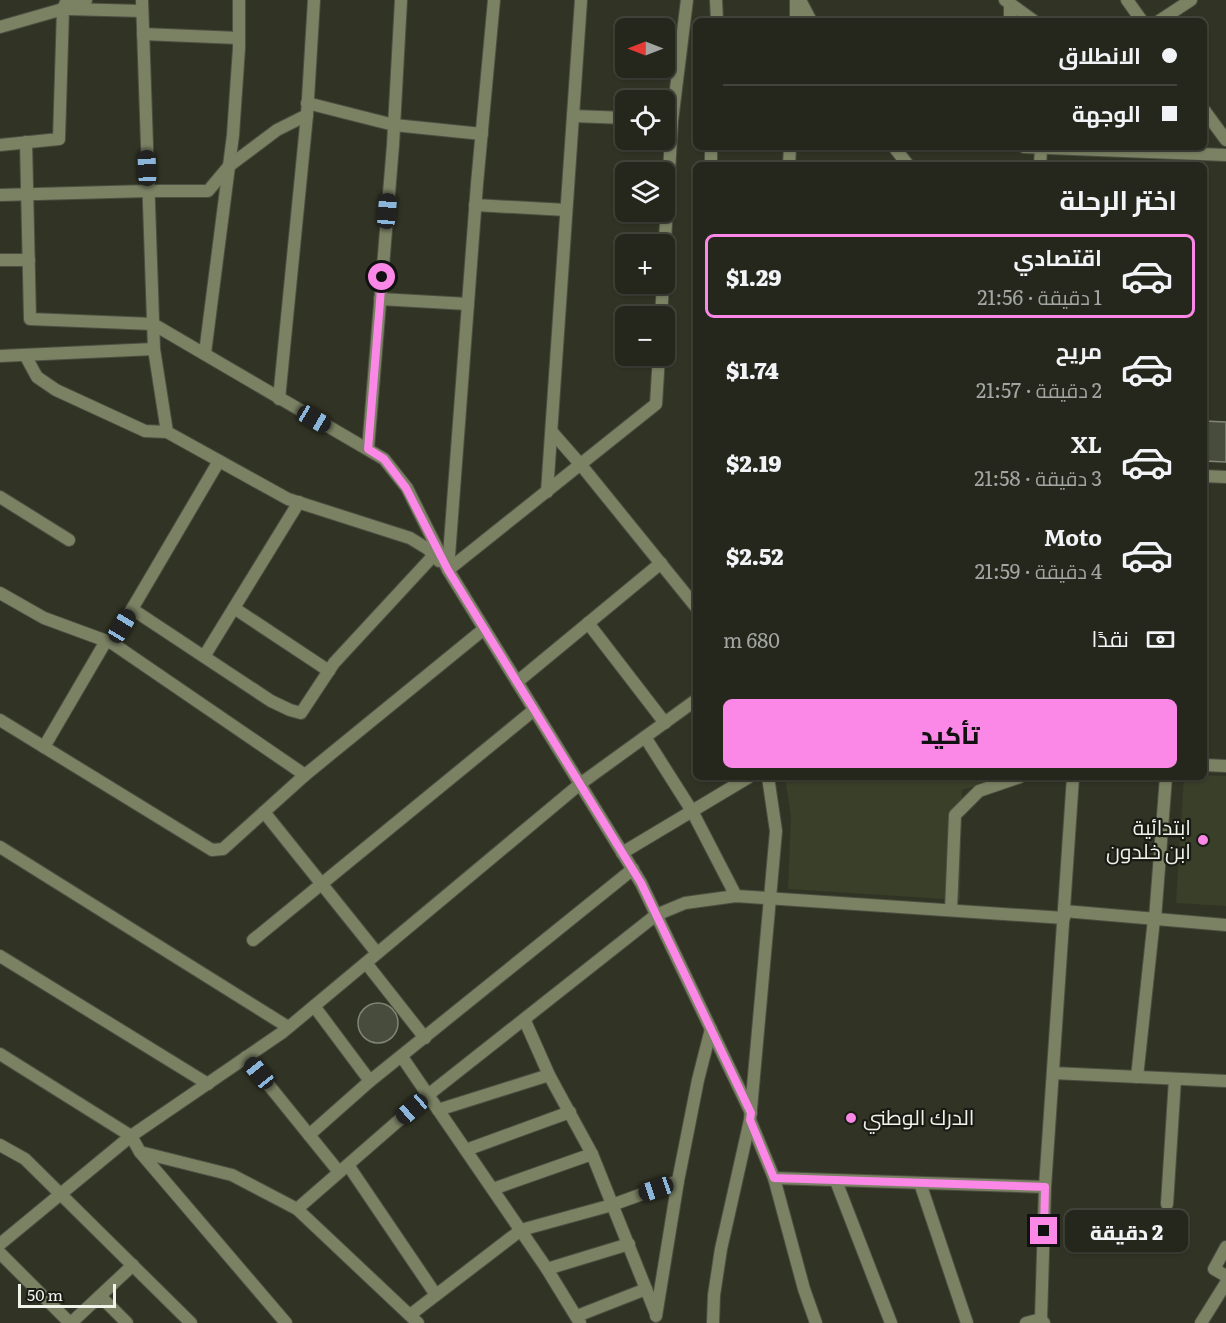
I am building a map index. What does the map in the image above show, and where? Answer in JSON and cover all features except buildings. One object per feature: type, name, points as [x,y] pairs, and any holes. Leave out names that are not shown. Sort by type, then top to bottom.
[{"type":"street","points":[[0,27],[86,0]]},
{"type":"street","points":[[205,353],[233,135],[239,0]]},
{"type":"street","points":[[279,399],[307,109],[314,0]]},
{"type":"street","points":[[368,449],[394,125],[401,0]]},
{"type":"street","points":[[448,570],[475,205],[494,0]]},
{"type":"street","points":[[547,492],[581,0]]},
{"type":"street","points":[[673,90],[687,0]]},
{"type":"street","points":[[716,0],[717,18]]},
{"type":"street","points":[[796,18],[798,0]]},
{"type":"street","points":[[798,0],[810,18]]},
{"type":"street","points":[[1127,0],[1140,18]]},
{"type":"street","points":[[1164,18],[1191,0]]},
{"type":"street","points":[[1007,3],[1010,18]]},
{"type":"street","points":[[1007,3],[1030,18]]},
{"type":"street","points":[[65,5],[142,6],[154,350],[167,432]]},
{"type":"street","points":[[0,145],[59,139],[65,5]]},
{"type":"street","points":[[143,34],[238,38]]},
{"type":"street","points":[[0,195],[208,191],[229,166],[307,109],[394,125],[482,134]]},
{"type":"street","points":[[1207,114],[1226,140]]},
{"type":"street","points":[[573,116],[615,118]]},
{"type":"street","points":[[26,142],[30,319],[153,324],[384,459],[406,488],[448,570],[633,869],[656,915],[751,1116],[774,1178],[804,1289],[816,1323]]},
{"type":"street","points":[[665,234],[667,150]]},
{"type":"street","points":[[896,150],[906,162]]},
{"type":"street","points":[[1084,150],[1192,160],[1226,155]]},
{"type":"street","points":[[1106,151],[1106,162]]},
{"type":"street","points":[[475,205],[566,210]]},
{"type":"street","points":[[0,260],[28,260]]},
{"type":"street","points":[[380,298],[468,304]]},
{"type":"street","points":[[0,356],[154,350]]},
{"type":"street","points":[[25,355],[38,376],[56,390],[145,431],[167,432],[288,499],[410,538],[428,549],[448,570]]},
{"type":"street","points":[[448,570],[656,404],[658,366]]},
{"type":"street","points":[[552,432],[582,465],[693,603]]},
{"type":"street","points":[[44,747],[132,609],[219,461]]},
{"type":"street","points":[[1207,476],[1226,477]]},
{"type":"street","points":[[0,497],[69,540]]},
{"type":"street","points":[[205,656],[299,502]]},
{"type":"street","points":[[132,609],[272,701],[301,713],[329,671],[434,555]]},
{"type":"street","points":[[517,682],[661,563]]},
{"type":"street","points":[[0,593],[44,618],[109,642],[305,775]]},
{"type":"street","points":[[234,608],[329,671]]},
{"type":"street","points":[[588,623],[665,723]]},
{"type":"street","points":[[0,720],[212,850],[223,849],[305,775],[484,629]]},
{"type":"street","points":[[0,1244],[130,1136],[288,1028],[580,784],[693,702]]},
{"type":"street","points":[[253,940],[534,710]]},
{"type":"street","points":[[645,737],[692,811],[736,896]]},
{"type":"street","points":[[1207,765],[1226,766]]},
{"type":"street","points":[[622,853],[744,780]]},
{"type":"street","points":[[713,1323],[714,1295],[721,1249],[751,1116],[776,831],[768,780]]},
{"type":"street","points":[[951,910],[955,815],[978,791],[1011,780]]},
{"type":"street","points":[[1026,1323],[1043,1321],[1045,1187],[1073,780]]},
{"type":"street","points":[[1137,1077],[1166,780]]},
{"type":"street","points":[[264,812],[377,953]]},
{"type":"street","points":[[0,847],[288,1028]]},
{"type":"street","points":[[309,1135],[370,1081],[633,869]]},
{"type":"street","points":[[297,1209],[428,1095],[656,915],[685,903],[736,896],[1226,925]]},
{"type":"street","points":[[0,956],[208,1083]]},
{"type":"street","points":[[366,963],[424,1038]]},
{"type":"street","points":[[314,1006],[370,1081]]},
{"type":"street","points":[[525,1020],[549,1075],[592,1154],[658,1319]]},
{"type":"street","points":[[658,1319],[678,1181],[698,1080],[711,1029]]},
{"type":"street","points":[[0,1054],[130,1136],[140,1152],[286,1323]]},
{"type":"street","points":[[246,1057],[309,1135],[343,1168],[436,1295]]},
{"type":"street","points":[[402,1057],[521,1230],[578,1319],[646,1288]]},
{"type":"street","points":[[1053,1073],[1226,1081]]},
{"type":"street","points":[[438,1110],[549,1075]]},
{"type":"street","points":[[1167,1204],[1175,1079]]},
{"type":"street","points":[[466,1150],[570,1112]]},
{"type":"street","points":[[0,1145],[25,1159],[191,1323]]},
{"type":"street","points":[[140,1152],[232,1175],[297,1209],[414,1319],[436,1295],[521,1230],[612,1204],[678,1181]]},
{"type":"street","points":[[493,1189],[592,1154]]},
{"type":"street","points":[[774,1178],[1045,1187]]},
{"type":"street","points":[[836,1181],[891,1323]]},
{"type":"street","points":[[921,1183],[967,1323]]},
{"type":"street","points":[[547,1269],[629,1244]]},
{"type":"street","points":[[1226,1247],[1214,1269],[1226,1276]]},
{"type":"street","points":[[0,1253],[71,1323],[133,1265]]},
{"type":"street","points":[[1201,1323],[1226,1283]]},
{"type":"street","points":[[100,1296],[127,1323]]},
{"type":"shaded area","name":"ابتدائية ابن خلدون","points":[[1207,775],[1226,776],[1226,906],[1176,903],[1184,780],[1207,780]]},
{"type":"shaded area","points":[[785,780],[995,780],[962,790],[960,900],[788,889],[791,817]]},
{"type":"place","name":"ابتدائية ابن خلدون","points":[[1203,840]]},
{"type":"place","name":"الدرك الوطني","points":[[851,1118]]},
{"type":"route","points":[[382,277],[368,449],[384,459],[406,488],[448,570],[641,883],[751,1113],[750,1120],[774,1178],[1045,1187],[1044,1231]]}]
